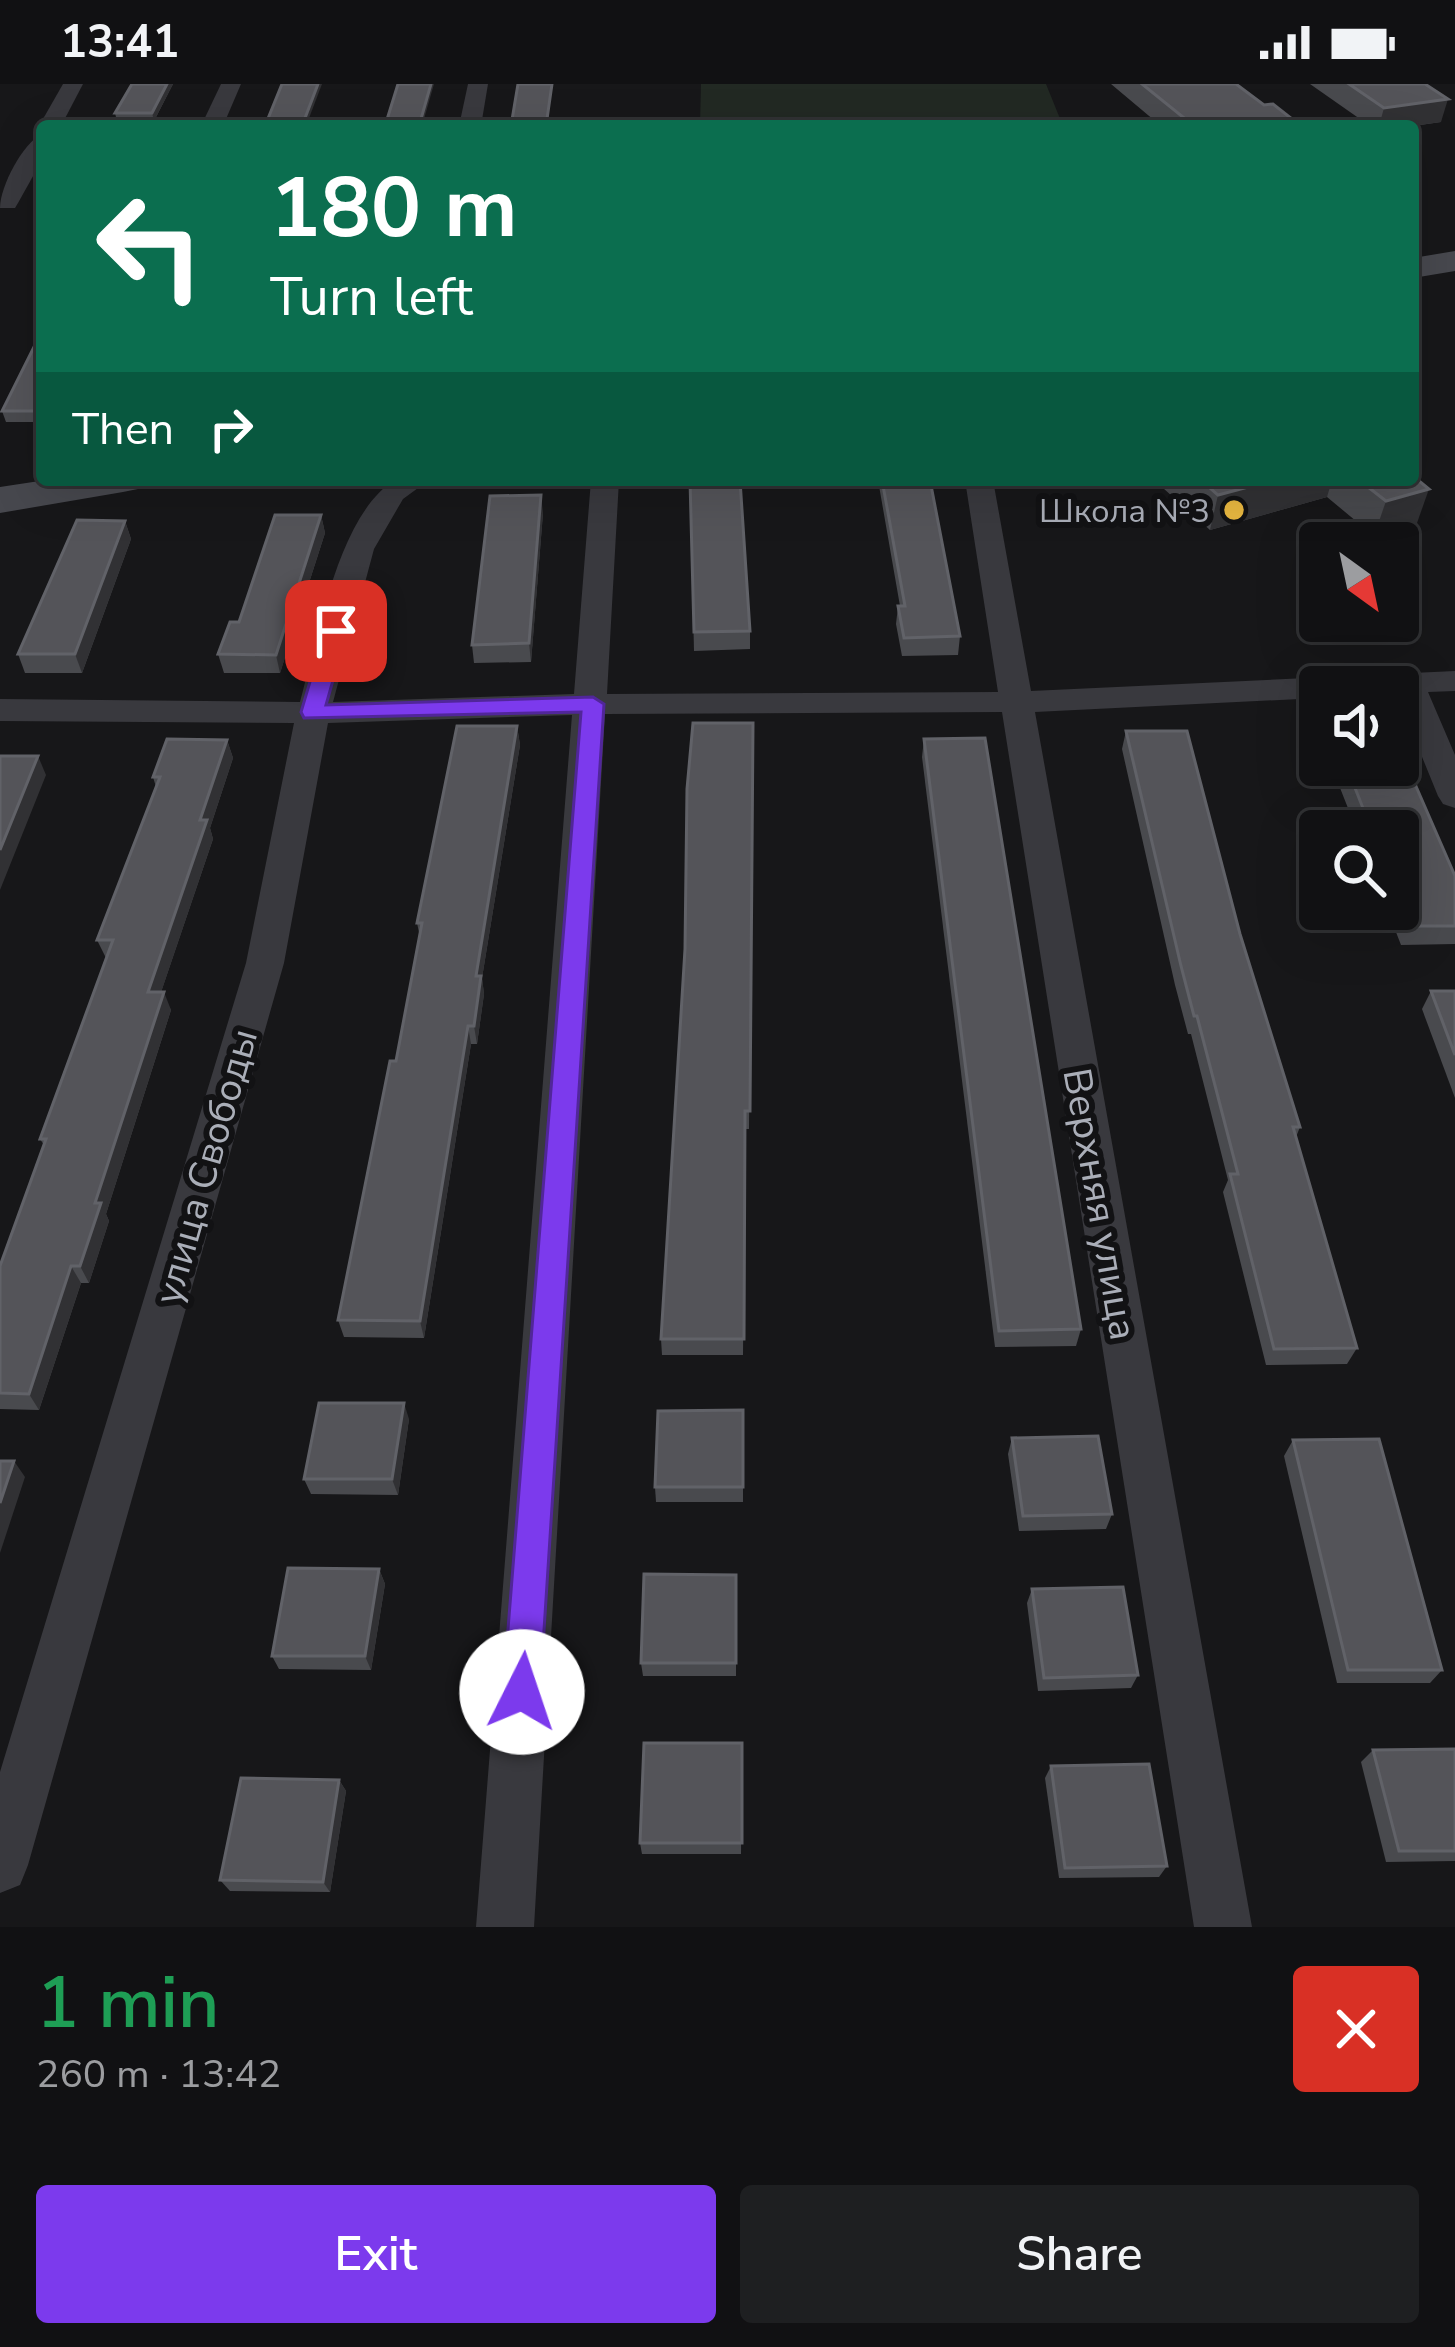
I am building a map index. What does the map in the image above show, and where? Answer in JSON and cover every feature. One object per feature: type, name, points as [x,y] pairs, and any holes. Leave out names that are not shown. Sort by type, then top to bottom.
[{"type":"main road","points":[[1419,267],[1455,261]]},
{"type":"main road","points":[[0,500],[86,486]]},
{"type":"street","points":[[53,120],[74,84]]},
{"type":"street","points":[[215,120],[231,84]]},
{"type":"street","points":[[471,120],[478,84]]},
{"type":"street","points":[[3,203],[36,150]]},
{"type":"street","points":[[3,203],[36,202]]},
{"type":"street","name":"улица Свободы","points":[[0,1865],[266,963],[313,712],[359,549],[392,494],[406,486]]},
{"type":"street","points":[[505,1927],[605,486]]},
{"type":"street","name":"Верхняя улица","points":[[980,486],[1223,1927]]},
{"type":"street","points":[[1419,683],[1455,681]]},
{"type":"street","points":[[0,710],[313,712],[593,704],[1016,703],[1299,689]]},
{"type":"street","points":[[1419,709],[1455,796]]},
{"type":"shaded area","points":[[701,84],[1046,84],[1061,120],[700,120]]},
{"type":"building","points":[[132,84],[167,84],[152,113],[115,113]]},
{"type":"building","points":[[282,84],[318,84],[304,120],[267,120]]},
{"type":"building","points":[[398,84],[431,84],[421,120],[387,120]]},
{"type":"building","points":[[518,84],[552,84],[547,120],[512,120]]},
{"type":"building","points":[[1142,84],[1236,84],[1293,120],[1187,120]]},
{"type":"building","points":[[1349,84],[1425,84],[1448,99],[1384,108]]},
{"type":"building","points":[[36,343],[36,411],[2,411]]},
{"type":"building","points":[[1419,481],[1429,489],[1386,501],[1367,486],[1419,486]]},
{"type":"building","points":[[690,486],[740,486],[750,631],[694,632]]},
{"type":"building","points":[[883,486],[931,486],[960,636],[904,638],[898,606],[905,606]]},
{"type":"building","points":[[1208,486],[1252,486],[1218,495]]},
{"type":"building","points":[[541,495],[529,643],[472,645],[490,496]]},
{"type":"building","points":[[275,515],[321,515],[276,655],[218,654],[230,622],[239,622]]},
{"type":"building","points":[[77,520],[125,521],[75,654],[18,654]]},
{"type":"building","points":[[693,723],[753,723],[744,1339],[661,1339],[685,949],[687,789]]},
{"type":"building","points":[[457,726],[517,726],[476,976],[481,976],[474,1026],[468,1026],[420,1321],[338,1320],[390,1061],[396,1061],[422,923],[417,923]]},
{"type":"building","points":[[1126,731],[1187,731],[1240,934],[1300,1127],[1293,1127],[1357,1348],[1274,1349],[1230,1174],[1238,1174],[1181,966]]},
{"type":"building","points":[[985,738],[1081,1329],[999,1331],[924,739]]},
{"type":"building","points":[[167,739],[227,740],[200,820],[207,820],[148,992],[164,992],[95,1203],[101,1203],[80,1266],[71,1266],[29,1394],[0,1393],[0,1266],[46,1139],[40,1139],[113,940],[97,940],[160,777],[153,777]]},
{"type":"building","points":[[0,756],[38,756],[0,850]]},
{"type":"building","points":[[1354,786],[1416,786],[1455,876],[1455,926],[1419,926],[1419,810],[1364,810]]},
{"type":"building","points":[[1431,991],[1455,991],[1455,1055]]},
{"type":"building","points":[[319,1403],[404,1403],[392,1479],[304,1479]]},
{"type":"building","points":[[743,1410],[743,1487],[655,1487],[658,1411]]},
{"type":"building","points":[[1098,1436],[1112,1514],[1023,1516],[1012,1438]]},
{"type":"building","points":[[1379,1439],[1442,1670],[1348,1670],[1293,1440]]},
{"type":"building","points":[[0,1461],[14,1461],[0,1503]]},
{"type":"building","points":[[288,1568],[379,1569],[365,1656],[272,1656]]},
{"type":"building","points":[[644,1574],[736,1575],[736,1663],[641,1663]]},
{"type":"building","points":[[1123,1587],[1138,1675],[1044,1678],[1032,1589]]},
{"type":"building","points":[[644,1743],[742,1743],[742,1843],[640,1843]]},
{"type":"building","points":[[1455,1749],[1455,1851],[1399,1851],[1373,1750]]},
{"type":"building","points":[[1149,1764],[1167,1866],[1065,1868],[1051,1766]]},
{"type":"building","points":[[241,1778],[339,1780],[323,1882],[220,1880]]},
{"type":"place","name":"Школа №3","points":[[1234,510]]},
{"type":"route","points":[[336,631],[313,712],[593,704],[522,1692]]}]
